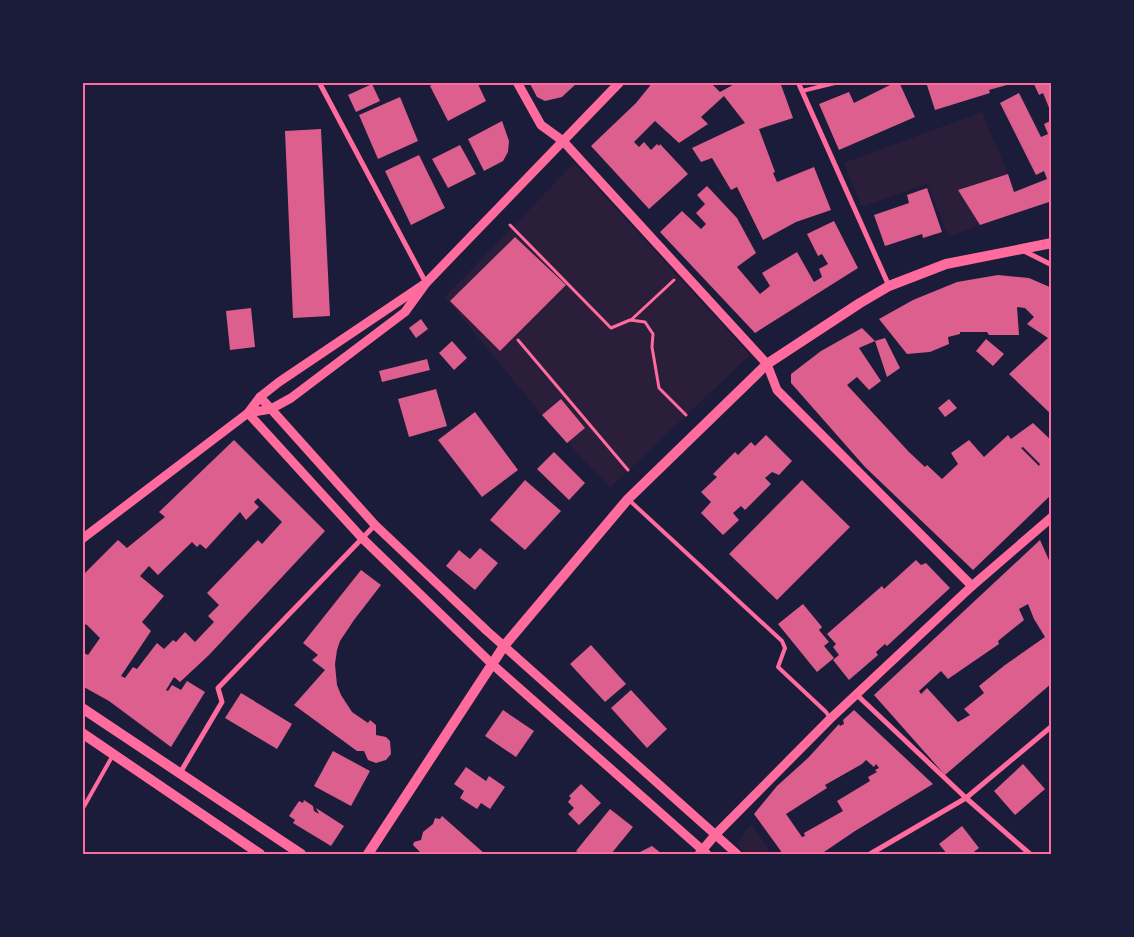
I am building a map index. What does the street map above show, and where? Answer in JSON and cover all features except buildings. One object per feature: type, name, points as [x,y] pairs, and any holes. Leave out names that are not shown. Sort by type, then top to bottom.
[{"type":"main road","points":[[368,854],[504,646],[628,499],[767,364],[889,286],[946,264],[1052,243]]},
{"type":"main road","points":[[82,708],[302,854]]},
{"type":"main road","points":[[82,733],[260,854]]},
{"type":"street","points":[[319,82],[426,283]]},
{"type":"street","points":[[516,82],[541,124],[563,141],[767,364],[776,390],[972,586]]},
{"type":"street","points":[[248,413],[271,409],[291,398],[405,312],[426,283],[620,82]]},
{"type":"street","points":[[798,82],[889,286]]},
{"type":"street","points":[[1020,249],[1052,265]]},
{"type":"street","points":[[82,539],[248,413],[260,397],[279,382],[426,283]]},
{"type":"street","points":[[260,397],[375,525],[504,646],[737,854]]},
{"type":"street","points":[[248,413],[362,538],[492,664],[702,853],[716,834],[830,719],[972,586],[1051,519]]},
{"type":"street","points":[[180,774],[222,702],[218,688],[375,525]]},
{"type":"street","points":[[857,695],[966,798],[1030,854]]},
{"type":"street","points":[[870,854],[966,798],[1052,726]]},
{"type":"lane","points":[[802,91],[839,82]]},
{"type":"lane","points":[[628,499],[782,641],[785,648],[778,666],[826,712],[830,719]]},
{"type":"lane","points":[[82,810],[113,754]]},
{"type":"path","points":[[510,225],[611,328],[630,320],[679,275]]},
{"type":"path","points":[[630,320],[645,322],[653,334],[652,347],[659,388],[686,415]]},
{"type":"path","points":[[518,340],[628,470]]},
{"type":"shaded area","points":[[982,112],[1008,174],[958,190],[980,225],[949,237],[927,184],[862,207],[844,163]]},
{"type":"shaded area","points":[[574,163],[750,355],[610,488],[542,415],[445,297]]},
{"type":"shaded area","points":[[752,825],[768,848],[767,854],[745,854],[737,844],[748,827]]}]
